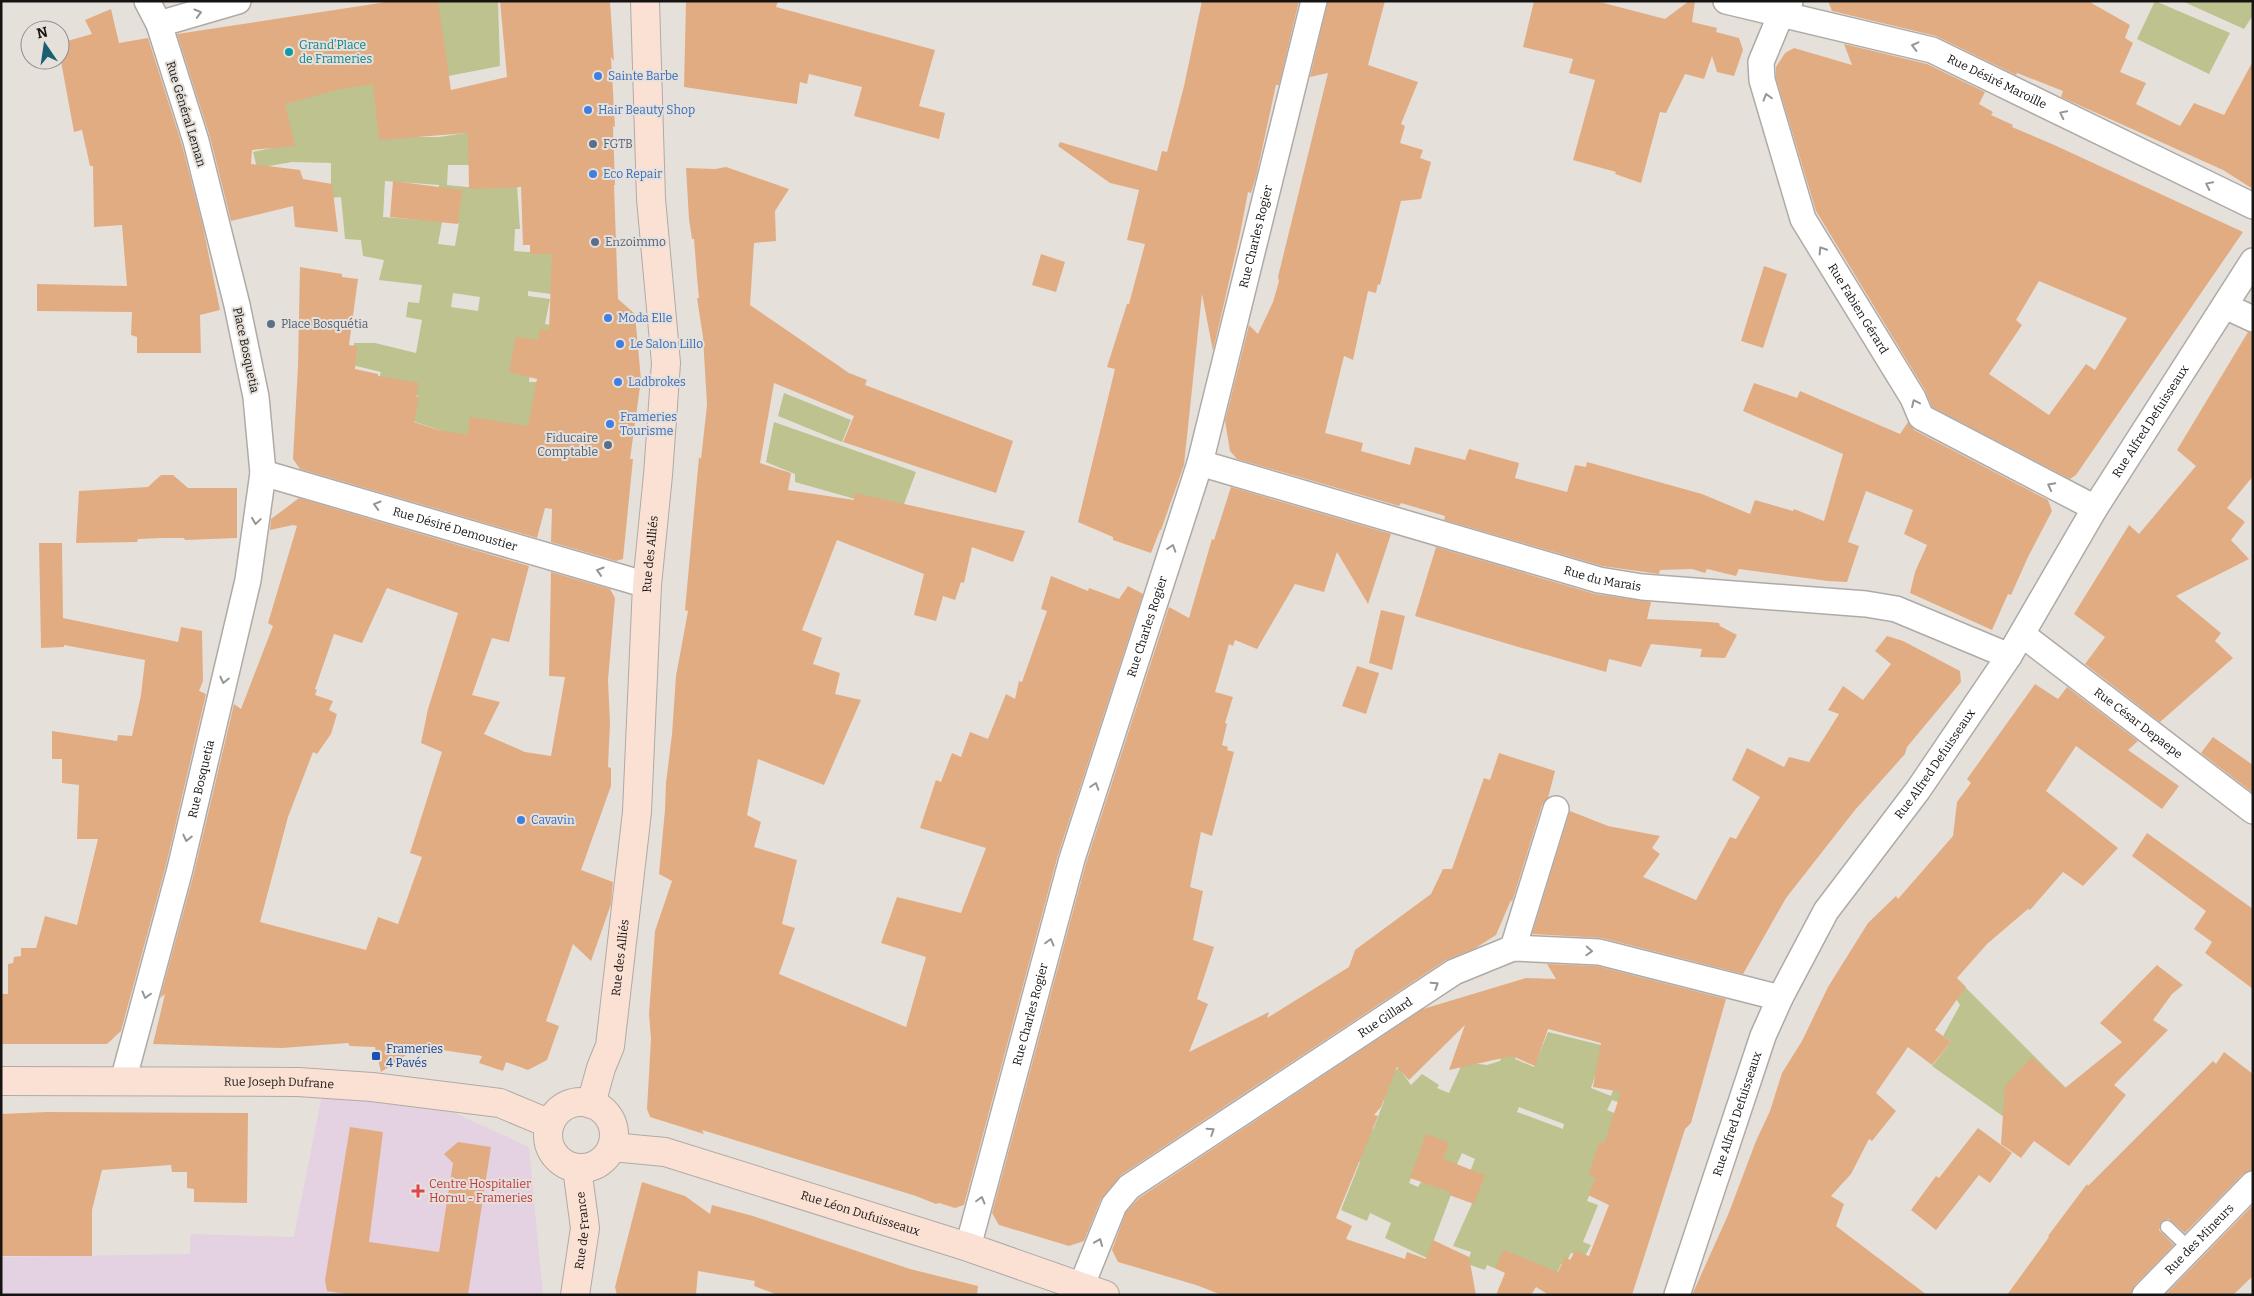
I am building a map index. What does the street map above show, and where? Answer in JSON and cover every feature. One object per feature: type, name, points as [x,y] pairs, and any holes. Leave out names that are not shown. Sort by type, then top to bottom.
[{"type":"main road","name":"Rue des Alliés","points":[[592,1104],[601,1068],[610,1046],[637,812],[647,585],[658,475],[666,363],[650,199],[645,1]]},
{"type":"main road","name":"Rue Joseph Dufrane","points":[[1,1081],[298,1082],[372,1087],[500,1103],[550,1124]]},
{"type":"main road","points":[[571,1104],[592,1104],[608,1115],[614,1135],[612,1147],[608,1155],[600,1162],[590,1167],[578,1168],[560,1161],[553,1152],[549,1143],[550,1124],[562,1108],[571,1104]]},
{"type":"main road","name":"Rue Léon Dufuisseaux","points":[[612,1147],[665,1152],[968,1247],[1093,1291]]},
{"type":"main road","name":"Rue de France","points":[[575,1295],[585,1228],[578,1168]]},
{"type":"street","name":"Rue Général Leman","points":[[147,1],[159,24],[196,141],[218,229]]},
{"type":"street","points":[[159,24],[238,1]]},
{"type":"street","name":"Rue Charles Rogier","points":[[968,1247],[1072,859],[1200,463],[1314,1]]},
{"type":"street","name":"Rue Désiré Maroille","points":[[1726,1],[1786,7],[1932,50],[2253,206]]},
{"type":"street","name":"Rue Fabien Gérard","points":[[1786,7],[1760,62],[1762,80],[1803,220],[1913,398],[1921,417],[2095,508]]},
{"type":"street","name":"Place Bosquetia","points":[[218,229],[243,329],[254,390],[263,473]]},
{"type":"street","name":"Rue Alfred Defuisseaux","points":[[1677,1295],[1763,1036],[1780,998],[1826,911],[1918,790],[2023,635],[2095,508],[2253,261]]},
{"type":"street","points":[[2225,306],[2253,319]]},
{"type":"street","name":"Rue du Marais","points":[[1200,463],[1599,580],[1642,587],[1873,605],[1896,610],[2009,656]]},
{"type":"street","name":"Rue Désiré Demoustier","points":[[263,473],[647,585]]},
{"type":"street","name":"Rue Bosquetia","points":[[123,1081],[180,869],[248,580],[263,473]]},
{"type":"street","name":"Rue César Depaepe","points":[[2023,635],[2253,811]]},
{"type":"street","points":[[1513,948],[1556,808]]},
{"type":"street","name":"Rue Gillard","points":[[1093,1291],[1114,1205],[1130,1187],[1149,1172],[1454,972],[1513,948],[1598,952],[1780,998]]},
{"type":"street","name":"Rue des Mineurs","points":[[2145,1295],[2253,1184]]},
{"type":"lane","points":[[2167,1227],[2190,1249]]},
{"type":"shaded area","name":"Centre Hospitalier Hornu - Frameries","points":[[322,1095],[439,1106],[529,1147],[543,1295],[1,1295],[1,1257],[190,1254],[191,1234],[294,1237]]},
{"type":"green space","points":[[436,1],[498,1],[500,66],[392,87]]},
{"type":"green space","points":[[2155,1],[2230,33],[2209,74],[2137,39]]},
{"type":"green space","points":[[2182,1],[2248,1],[2253,4],[2253,15],[2244,29]]},
{"type":"green space","points":[[374,79],[411,137],[439,137],[479,131],[481,165],[448,165],[447,185],[467,187],[517,186],[520,229],[515,229],[514,251],[570,255],[566,296],[528,291],[528,296],[550,299],[545,324],[575,330],[531,360],[529,382],[541,382],[558,423],[506,445],[447,433],[407,419],[415,411],[418,396],[376,387],[381,372],[352,365],[354,343],[375,343],[416,353],[422,320],[406,317],[408,302],[419,303],[422,285],[379,280],[384,260],[363,256],[361,240],[345,239],[341,197],[331,198],[331,163],[292,162],[257,168],[253,152],[291,144],[282,102]],"holes":[[[385,181],[439,185],[436,221],[383,217]],[[442,222],[459,223],[455,246],[438,244]],[[453,293],[480,297],[478,311],[451,307]]]},
{"type":"green space","points":[[784,393],[851,420],[842,442],[778,416]]},
{"type":"green space","points":[[774,422],[916,472],[901,512],[795,482],[795,474],[766,462]]},
{"type":"green space","points":[[1953,975],[2076,1098],[2035,1139],[1932,1066],[1951,1042],[1943,1036],[1960,1005],[1955,997]]},
{"type":"green space","points":[[1623,984],[1655,993],[1643,1028],[1649,1031],[1645,1051],[1640,1048],[1634,1073],[1643,1077],[1637,1093],[1644,1096],[1640,1110],[1612,1100],[1607,1110],[1619,1115],[1608,1147],[1599,1146],[1596,1158],[1615,1168],[1612,1179],[1598,1173],[1587,1201],[1598,1205],[1583,1242],[1591,1245],[1585,1256],[1571,1253],[1565,1265],[1561,1264],[1553,1282],[1522,1271],[1527,1261],[1514,1256],[1506,1273],[1487,1265],[1485,1270],[1467,1264],[1471,1252],[1453,1246],[1483,1179],[1470,1172],[1475,1159],[1462,1153],[1457,1164],[1461,1167],[1460,1171],[1427,1258],[1385,1238],[1391,1223],[1370,1213],[1367,1221],[1341,1210],[1360,1162],[1303,1142],[1288,1167],[1268,1148],[1295,1129],[1302,1141],[1321,1132],[1328,1141],[1336,1136],[1331,1130],[1360,1110],[1373,1130],[1384,1101],[1372,1085],[1399,1068],[1411,1085],[1422,1074],[1439,1085],[1437,1088],[1449,1093],[1463,1062],[1487,1065],[1500,1061],[1507,1046],[1503,1035],[1513,1032],[1516,1044],[1521,1043],[1515,1059],[1534,1067],[1548,1032],[1605,1046]],"holes":[[[1600,1062],[1620,1068],[1611,1096],[1591,1088]],[[1519,1107],[1564,1124],[1563,1129],[1517,1112]],[[1429,1137],[1446,1144],[1427,1183],[1421,1182],[1418,1187],[1409,1183]]]},
{"type":"green space","points":[[1287,1167],[1258,1228],[1225,1216],[1244,1174],[1259,1168],[1270,1179]]},
{"type":"building","points":[[393,1],[438,1],[451,90],[507,77],[500,1],[610,1],[614,61],[611,57],[615,127],[613,126],[618,299],[635,314],[641,380],[630,459],[633,459],[623,559],[616,561],[551,542],[552,509],[545,508],[537,538],[300,469],[293,459],[298,366],[300,267],[342,274],[342,277],[358,279],[349,345],[357,346],[355,369],[378,374],[378,376],[419,383],[416,396],[419,398],[414,422],[438,430],[468,435],[470,417],[528,426],[537,379],[509,372],[516,337],[538,340],[540,329],[549,330],[552,254],[530,254],[530,245],[523,245],[521,187],[469,189],[468,133],[379,140],[373,84],[336,90],[285,104],[295,146],[252,150],[251,164],[300,170],[303,179],[332,184],[338,232],[295,227],[293,206],[231,221],[210,137],[177,34]]},
{"type":"building","points":[[686,1],[778,1],[776,7],[935,50],[919,106],[945,113],[939,139],[854,116],[862,87],[809,74],[807,84],[800,82],[797,104],[684,87]]},
{"type":"building","points":[[1202,1],[1299,1],[1279,85],[1276,85],[1256,177],[1251,193],[1248,192],[1213,351],[1202,294],[1184,465],[1151,553],[1113,540],[1113,537],[1078,522],[1115,369],[1107,367],[1127,304],[1129,304],[1145,244],[1127,240],[1139,190],[1110,183],[1058,146],[1060,142],[1157,171],[1162,151],[1167,152],[1184,86]]},
{"type":"building","points":[[1328,1],[1385,1],[1368,65],[1418,82],[1401,124],[1405,126],[1400,143],[1423,150],[1420,158],[1431,162],[1421,199],[1401,201],[1380,285],[1378,284],[1376,293],[1368,291],[1353,360],[1344,356],[1325,433],[1363,443],[1361,451],[1410,465],[1415,447],[1465,460],[1469,449],[1519,463],[1515,478],[1567,492],[1575,465],[1586,467],[1587,462],[1702,494],[1750,514],[1755,500],[1793,511],[1794,509],[1824,521],[1843,454],[1743,411],[1754,383],[1797,398],[1800,391],[1900,434],[1908,422],[1914,430],[2048,500],[2052,511],[2011,595],[2008,594],[1992,630],[1910,593],[1915,572],[1927,545],[1904,534],[1913,510],[1866,491],[1848,542],[1859,546],[1847,582],[1739,569],[1736,576],[1707,569],[1705,573],[1692,569],[1660,570],[1659,574],[1602,566],[1444,520],[1445,516],[1401,503],[1399,506],[1237,459],[1230,451],[1225,421],[1249,325],[1258,334],[1273,302],[1279,281],[1278,277],[1328,73],[1310,77]]},
{"type":"building","points":[[1534,1],[1596,1],[1665,19],[1689,1],[1695,1],[1692,22],[1717,28],[1716,32],[1739,38],[1743,50],[1734,76],[1717,72],[1712,56],[1704,79],[1685,74],[1666,113],[1660,112],[1641,183],[1615,174],[1616,172],[1573,160],[1595,80],[1569,73],[1573,59],[1523,47]]},
{"type":"building","points":[[1828,1],[2088,1],[2130,25],[2125,38],[2133,43],[2120,72],[2146,83],[2136,104],[2180,126],[2194,103],[2224,115],[2253,61],[2253,189],[2223,170],[2061,97],[2063,91],[2017,73],[2016,75],[1936,36],[1832,11]]},
{"type":"building","points":[[111,9],[119,43],[148,38],[182,145],[203,227],[220,310],[200,315],[201,353],[137,353],[137,337],[131,335],[132,312],[37,311],[37,284],[127,286],[122,225],[94,227],[93,166],[90,166],[82,130],[74,132],[63,70],[70,70],[70,40],[92,34],[85,20]]},
{"type":"building","points":[[1844,44],[1927,64],[1985,92],[1979,104],[1993,112],[1991,115],[2013,125],[2012,127],[2243,232],[2076,475],[2070,479],[1932,407],[1925,390],[1816,211],[1776,78],[1776,67],[1785,53],[1794,48],[1852,65]],"holes":[[[2039,281],[2127,318],[2095,370],[2086,364],[2049,415],[1989,374],[2022,325],[2016,320]]]},
{"type":"building","points":[[726,167],[789,189],[775,211],[776,241],[754,243],[750,305],[849,373],[867,380],[865,385],[1013,441],[996,493],[843,442],[854,416],[774,383],[760,463],[791,473],[788,490],[854,500],[855,493],[1025,531],[1013,562],[972,547],[964,583],[961,582],[955,600],[943,596],[936,621],[914,615],[924,574],[837,540],[802,630],[822,638],[813,664],[840,673],[835,694],[861,700],[824,785],[758,759],[747,815],[761,822],[754,847],[797,860],[782,924],[795,928],[779,974],[906,1027],[926,957],[881,943],[897,897],[961,913],[986,848],[920,828],[936,780],[941,782],[952,753],[961,757],[970,732],[988,739],[1006,694],[1015,699],[1019,681],[1022,682],[1047,611],[1041,609],[1051,576],[1088,591],[1089,588],[1119,599],[1128,586],[1143,594],[1058,855],[964,1205],[955,1208],[939,1203],[936,1204],[916,1196],[702,1130],[704,1134],[650,1117],[647,1109],[651,1039],[649,1014],[655,931],[672,881],[659,874],[666,783],[676,676],[688,611],[685,610],[699,457],[701,459],[707,405],[703,337],[697,298],[699,298],[694,239],[692,239],[689,219],[686,168],[715,169]]},
{"type":"building","points":[[393,181],[462,190],[458,224],[390,217]]},
{"type":"building","points":[[1041,254],[1065,262],[1056,292],[1032,285]]},
{"type":"building","points":[[1764,266],[1787,274],[1763,348],[1741,341]]},
{"type":"building","points":[[2248,332],[2253,333],[2253,476],[2227,508],[2245,522],[2231,540],[2249,559],[2176,596],[2221,633],[2215,641],[2233,658],[2160,722],[2085,664],[2105,637],[2074,614],[2129,525],[2139,534],[2196,466],[2177,450]]},
{"type":"building","points":[[161,475],[173,475],[188,488],[237,488],[237,538],[185,540],[184,538],[162,538],[138,539],[137,542],[76,543],[79,491],[148,487]]},
{"type":"building","points":[[1231,487],[1391,534],[1368,604],[1337,552],[1324,592],[1295,584],[1257,649],[1235,640],[1233,646],[1229,644],[1215,692],[1233,697],[1225,723],[1227,724],[1222,745],[1228,747],[1227,750],[1234,752],[1212,836],[1201,832],[1190,887],[1203,891],[1193,940],[1214,947],[1197,999],[1208,1004],[1189,1052],[1269,1012],[1267,1018],[1349,967],[1355,950],[1431,894],[1443,869],[1452,869],[1484,778],[1490,780],[1499,753],[1555,771],[1548,798],[1542,805],[1512,902],[1511,900],[1496,935],[1474,949],[1446,960],[1121,1175],[1101,1199],[1084,1241],[1069,1246],[999,1225],[992,1213],[1086,863],[1169,607],[1189,618],[1212,539],[1214,540]]},
{"type":"building","points":[[299,498],[529,566],[509,642],[492,638],[472,695],[500,702],[484,734],[525,752],[551,756],[565,677],[549,676],[551,572],[610,589],[615,598],[608,680],[610,723],[608,767],[611,768],[611,786],[581,870],[613,882],[611,904],[591,961],[573,944],[546,1021],[559,1026],[547,1060],[528,1070],[506,1062],[503,1071],[479,1063],[482,1056],[418,1047],[381,1072],[375,1047],[350,1046],[348,1043],[282,1048],[153,1044],[165,994],[160,998],[194,873],[234,704],[241,709],[273,626],[268,623],[297,526],[293,525],[270,530],[271,519]],"holes":[[[387,588],[458,613],[428,709],[421,743],[442,752],[410,853],[422,857],[398,924],[378,917],[366,950],[260,922],[288,817],[313,752],[317,754],[331,734],[337,714],[329,710],[333,701],[315,695],[317,690],[315,689],[334,634],[362,643]]]},
{"type":"building","points":[[39,543],[62,543],[63,618],[178,642],[181,627],[202,631],[203,681],[199,691],[206,694],[166,865],[121,1031],[107,1044],[1,1044],[1,994],[8,994],[8,964],[13,963],[14,957],[21,956],[21,948],[36,948],[45,916],[77,925],[98,839],[77,839],[79,785],[62,783],[62,759],[52,759],[52,731],[117,741],[118,735],[132,736],[141,695],[145,660],[64,645],[64,647],[41,648]]},
{"type":"building","points":[[1436,547],[1595,594],[1651,602],[1647,619],[1719,623],[1720,626],[1737,635],[1725,658],[1700,657],[1702,649],[1651,644],[1641,667],[1609,659],[1606,672],[1515,646],[1415,616]]},
{"type":"building","points":[[1381,610],[1405,616],[1392,670],[1369,663]]},
{"type":"building","points":[[1887,636],[1903,641],[1960,671],[1961,682],[1907,747],[1905,754],[1855,810],[1786,898],[1743,974],[1602,938],[1532,934],[1570,811],[1608,826],[1660,836],[1652,848],[1660,854],[1643,877],[1696,900],[1730,837],[1736,839],[1760,797],[1732,780],[1747,748],[1784,767],[1789,757],[1809,762],[1839,714],[1828,710],[1843,686],[1863,700],[1891,664],[1875,651]]},
{"type":"building","points":[[1357,666],[1379,673],[1366,714],[1342,706]]},
{"type":"building","points":[[2035,684],[2058,699],[2067,687],[2138,741],[2128,750],[2179,786],[2162,809],[2076,746],[2046,791],[2118,848],[2083,886],[2063,872],[2030,910],[2028,909],[1987,944],[1957,978],[1966,987],[1935,1030],[1951,1042],[1932,1065],[1908,1047],[1876,1093],[1896,1111],[1872,1141],[1869,1139],[1851,1174],[1831,1196],[1844,1204],[1836,1226],[1927,1295],[1692,1295],[1728,1215],[1756,1141],[1770,1111],[1782,1073],[1802,1041],[1828,987],[1868,923],[1896,896],[1898,899],[1953,836],[1957,802],[1971,783],[1967,779]]},
{"type":"building","points":[[2213,737],[2253,765],[2253,793],[2201,753]]},
{"type":"building","points":[[2147,833],[2253,909],[2253,989],[2205,953],[2212,942],[2194,929],[2206,911],[2132,856]]},
{"type":"building","points":[[1547,964],[1597,966],[1726,999],[1691,1123],[1685,1129],[1632,1295],[1549,1295],[1536,1287],[1531,1295],[1496,1295],[1505,1273],[1495,1268],[1504,1250],[1558,1272],[1565,1257],[1570,1260],[1575,1251],[1589,1256],[1609,1205],[1588,1195],[1596,1178],[1589,1174],[1599,1142],[1604,1144],[1621,1092],[1593,1087],[1601,1043],[1548,1029],[1535,1066],[1512,1056],[1449,1070],[1465,1025],[1409,1080],[1397,1067],[1381,1107],[1374,1115],[1378,1116],[1336,1218],[1352,1226],[1346,1239],[1405,1259],[1407,1252],[1426,1259],[1433,1240],[1469,1257],[1476,1295],[1222,1295],[1196,1285],[1118,1262],[1112,1250],[1126,1212],[1139,1198],[1423,1009],[1526,978],[1556,979]]},
{"type":"building","points":[[2157,965],[2183,985],[2172,994],[2153,1020],[2168,1030],[2114,1085],[2126,1095],[2069,1166],[2034,1141],[2021,1158],[2001,1144],[2005,1086],[2032,1057],[2065,1088],[2122,1042],[2100,1023]]},
{"type":"building","points":[[2224,1052],[2253,1074],[2253,1170],[2243,1174],[2185,1233],[2169,1219],[2162,1221],[2159,1230],[2174,1245],[2135,1285],[2131,1295],[2007,1295],[2087,1184],[2088,1186],[2213,1061],[2216,1064]]},
{"type":"building","points":[[47,1112],[248,1113],[247,1203],[194,1202],[194,1189],[187,1188],[187,1172],[172,1172],[171,1165],[102,1170],[92,1210],[92,1256],[1,1256],[1,1114]]},
{"type":"building","points":[[350,1127],[383,1132],[369,1242],[439,1252],[453,1163],[444,1154],[458,1142],[491,1147],[468,1295],[352,1295],[327,1291],[325,1280]]},
{"type":"building","points":[[1978,1128],[2012,1153],[1990,1183],[1979,1175],[1936,1230],[1911,1210],[1936,1176],[1939,1178]]},
{"type":"building","points":[[1426,1134],[1449,1143],[1443,1159],[1485,1175],[1474,1204],[1449,1195],[1450,1192],[1410,1178]]},
{"type":"building","points":[[642,1182],[685,1196],[710,1214],[712,1205],[753,1216],[910,1269],[978,1286],[977,1295],[778,1295],[754,1286],[755,1281],[698,1271],[696,1295],[617,1295],[615,1287]]},
{"type":"building","points":[[2253,1205],[2253,1276],[2233,1295],[2165,1295]]},
{"type":"place","name":"Grand'Place de Frameries","points":[[289,52]]},
{"type":"place","name":"Sainte Barbe","points":[[598,76]]},
{"type":"place","name":"Hair Beauty Shop","points":[[588,110]]},
{"type":"place","name":"FGTB","points":[[593,144]]},
{"type":"place","name":"Eco Repair","points":[[593,174]]},
{"type":"place","name":"Enzoimmo","points":[[595,242]]},
{"type":"place","name":"Moda Elle","points":[[608,318]]},
{"type":"place","name":"Place Bosquétia","points":[[271,324]]},
{"type":"place","name":"Le Salon Lillo","points":[[620,344]]},
{"type":"place","name":"Ladbrokes","points":[[618,382]]},
{"type":"place","name":"Frameries Tourisme","points":[[610,424]]},
{"type":"place","name":"Fiducaire Comptable","points":[[608,445]]},
{"type":"place","name":"Cavavin","points":[[521,820]]},
{"type":"place","name":"Frameries 4 Pavés","points":[[376,1056]]},
{"type":"place","name":"Centre Hospitalier Hornu - Frameries","points":[[418,1191]]}]
